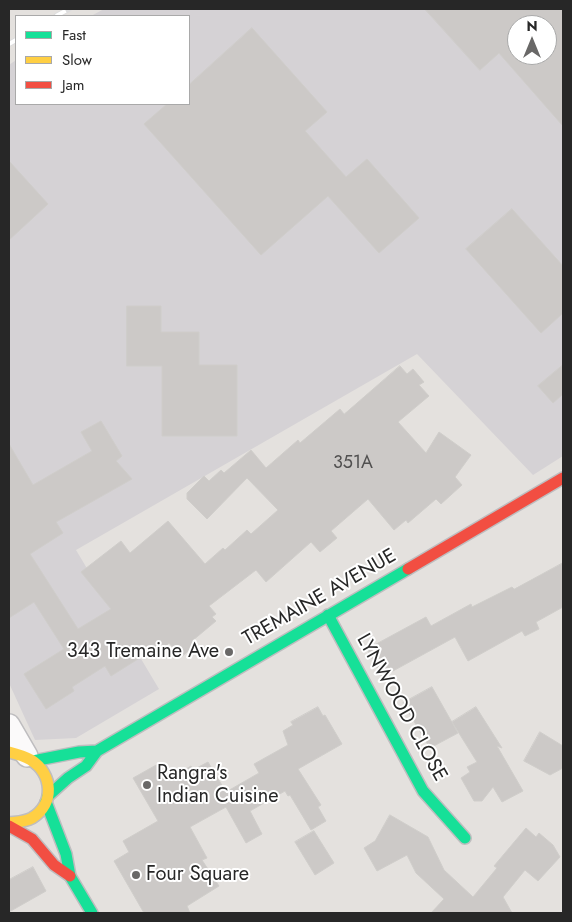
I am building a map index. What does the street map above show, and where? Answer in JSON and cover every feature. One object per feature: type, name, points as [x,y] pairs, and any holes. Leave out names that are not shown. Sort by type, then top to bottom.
[{"type":"main road","name":"TREMAINE AVENUE","points":[[9,825],[30,820],[38,814],[47,799],[68,778],[86,766],[97,751],[563,478]]},
{"type":"main road","name":"LYNWOOD CLOSE","points":[[328,615],[423,791],[465,838]]},
{"type":"main road","name":"TREMAINE AVENUE","points":[[23,756],[97,751]]},
{"type":"main road","points":[[23,756],[40,767],[45,774],[48,784],[47,799],[66,854],[70,876],[92,913]]},
{"type":"main road","points":[[9,825],[32,838],[54,864],[70,876]]},
{"type":"street","points":[[9,725],[23,756]]},
{"type":"shaded area","points":[[104,9],[563,9],[563,456],[533,475],[417,354],[76,550],[159,689],[76,738],[35,740],[9,683],[9,65],[15,61],[15,105],[190,105],[190,15],[93,15]]},
{"type":"building","points":[[425,9],[563,9],[563,126],[510,65],[557,65],[557,15],[507,15],[507,62],[499,53],[480,70]]},
{"type":"building","points":[[252,28],[327,112],[305,131],[346,177],[367,159],[419,218],[379,253],[328,196],[261,255],[144,124],[166,105],[190,105],[190,84]]},
{"type":"building","points":[[9,161],[48,204],[9,240]]},
{"type":"building","points":[[512,209],[563,266],[563,313],[541,333],[466,249]]},
{"type":"building","points":[[127,306],[161,306],[161,332],[199,332],[199,365],[237,365],[237,436],[162,436],[162,366],[127,366]]},
{"type":"building","points":[[563,365],[563,394],[553,403],[538,386]]},
{"type":"building","points":[[400,366],[407,374],[413,369],[424,382],[419,385],[429,396],[398,422],[426,453],[439,432],[471,455],[455,477],[462,485],[441,504],[436,499],[408,523],[406,520],[394,530],[368,499],[331,531],[337,538],[320,552],[311,542],[266,582],[256,570],[209,606],[216,614],[212,617],[216,621],[192,641],[196,645],[181,657],[169,643],[153,658],[149,652],[111,676],[105,666],[72,687],[74,691],[46,709],[24,674],[64,649],[34,602],[9,618],[9,444],[33,485],[92,451],[81,432],[101,421],[122,456],[116,461],[132,479],[56,522],[63,533],[30,554],[78,629],[111,609],[81,572],[121,541],[130,553],[168,521],[205,564],[223,548],[225,550],[247,530],[251,534],[278,510],[247,478],[207,519],[187,499],[187,493],[204,476],[209,481],[221,470],[224,473],[251,450],[266,468],[298,440],[300,443],[340,409],[344,414]]},
{"type":"building","points":[[563,563],[563,607],[536,622],[539,629],[525,636],[522,631],[468,661],[455,637],[382,677],[367,649],[426,617],[431,626],[471,604],[472,607],[512,587],[514,589]]},
{"type":"building","points":[[432,687],[458,733],[430,748],[403,703]]},
{"type":"building","points":[[318,707],[323,716],[325,715],[342,744],[298,769],[321,805],[318,807],[326,821],[311,830],[290,795],[288,796],[285,791],[250,811],[262,834],[246,843],[226,807],[190,827],[207,858],[202,860],[219,886],[187,906],[190,913],[144,913],[114,861],[129,852],[123,841],[158,821],[133,778],[158,764],[167,780],[191,766],[193,770],[208,762],[226,792],[259,773],[254,764],[288,745],[283,731],[293,725],[291,722]]},
{"type":"building","points":[[476,707],[502,748],[497,746],[523,791],[502,802],[493,787],[482,801],[474,801],[461,778],[470,772],[467,767],[477,762],[452,722]]},
{"type":"building","points":[[540,732],[563,746],[563,768],[550,775],[524,761]]},
{"type":"building","points":[[390,815],[428,837],[444,870],[473,897],[497,868],[494,866],[526,828],[536,837],[539,833],[553,845],[560,857],[538,881],[525,870],[503,897],[512,913],[431,913],[444,899],[416,873],[407,855],[377,871],[364,848],[375,841]]},
{"type":"building","points":[[314,831],[334,863],[315,875],[295,842]]},
{"type":"building","points":[[33,867],[46,891],[9,912],[9,880]]},
{"type":"railway","points":[[58,15],[69,9]]},
{"type":"railway","points":[[9,44],[15,41]]},
{"type":"traffic: fast","points":[[48,796],[68,778],[86,766],[97,751],[408,569]]},
{"type":"traffic: fast","points":[[328,615],[423,791],[465,838]]},
{"type":"traffic: fast","points":[[33,761],[79,752],[97,751]]},
{"type":"traffic: fast","points":[[46,802],[66,854],[70,876],[92,913]]},
{"type":"traffic: slow","points":[[9,752],[31,760],[38,766],[44,773],[48,789],[45,805],[39,812],[32,818],[9,823]]},
{"type":"traffic: jam","points":[[408,569],[563,478]]},
{"type":"traffic: jam","points":[[9,826],[32,839],[54,865],[70,876]]},
{"type":"place","name":"343 Tremaine Ave","points":[[229,652]]},
{"type":"place","name":"Rangra's Indian Cuisine","points":[[147,785]]},
{"type":"place","name":"Four Square","points":[[136,875]]}]
